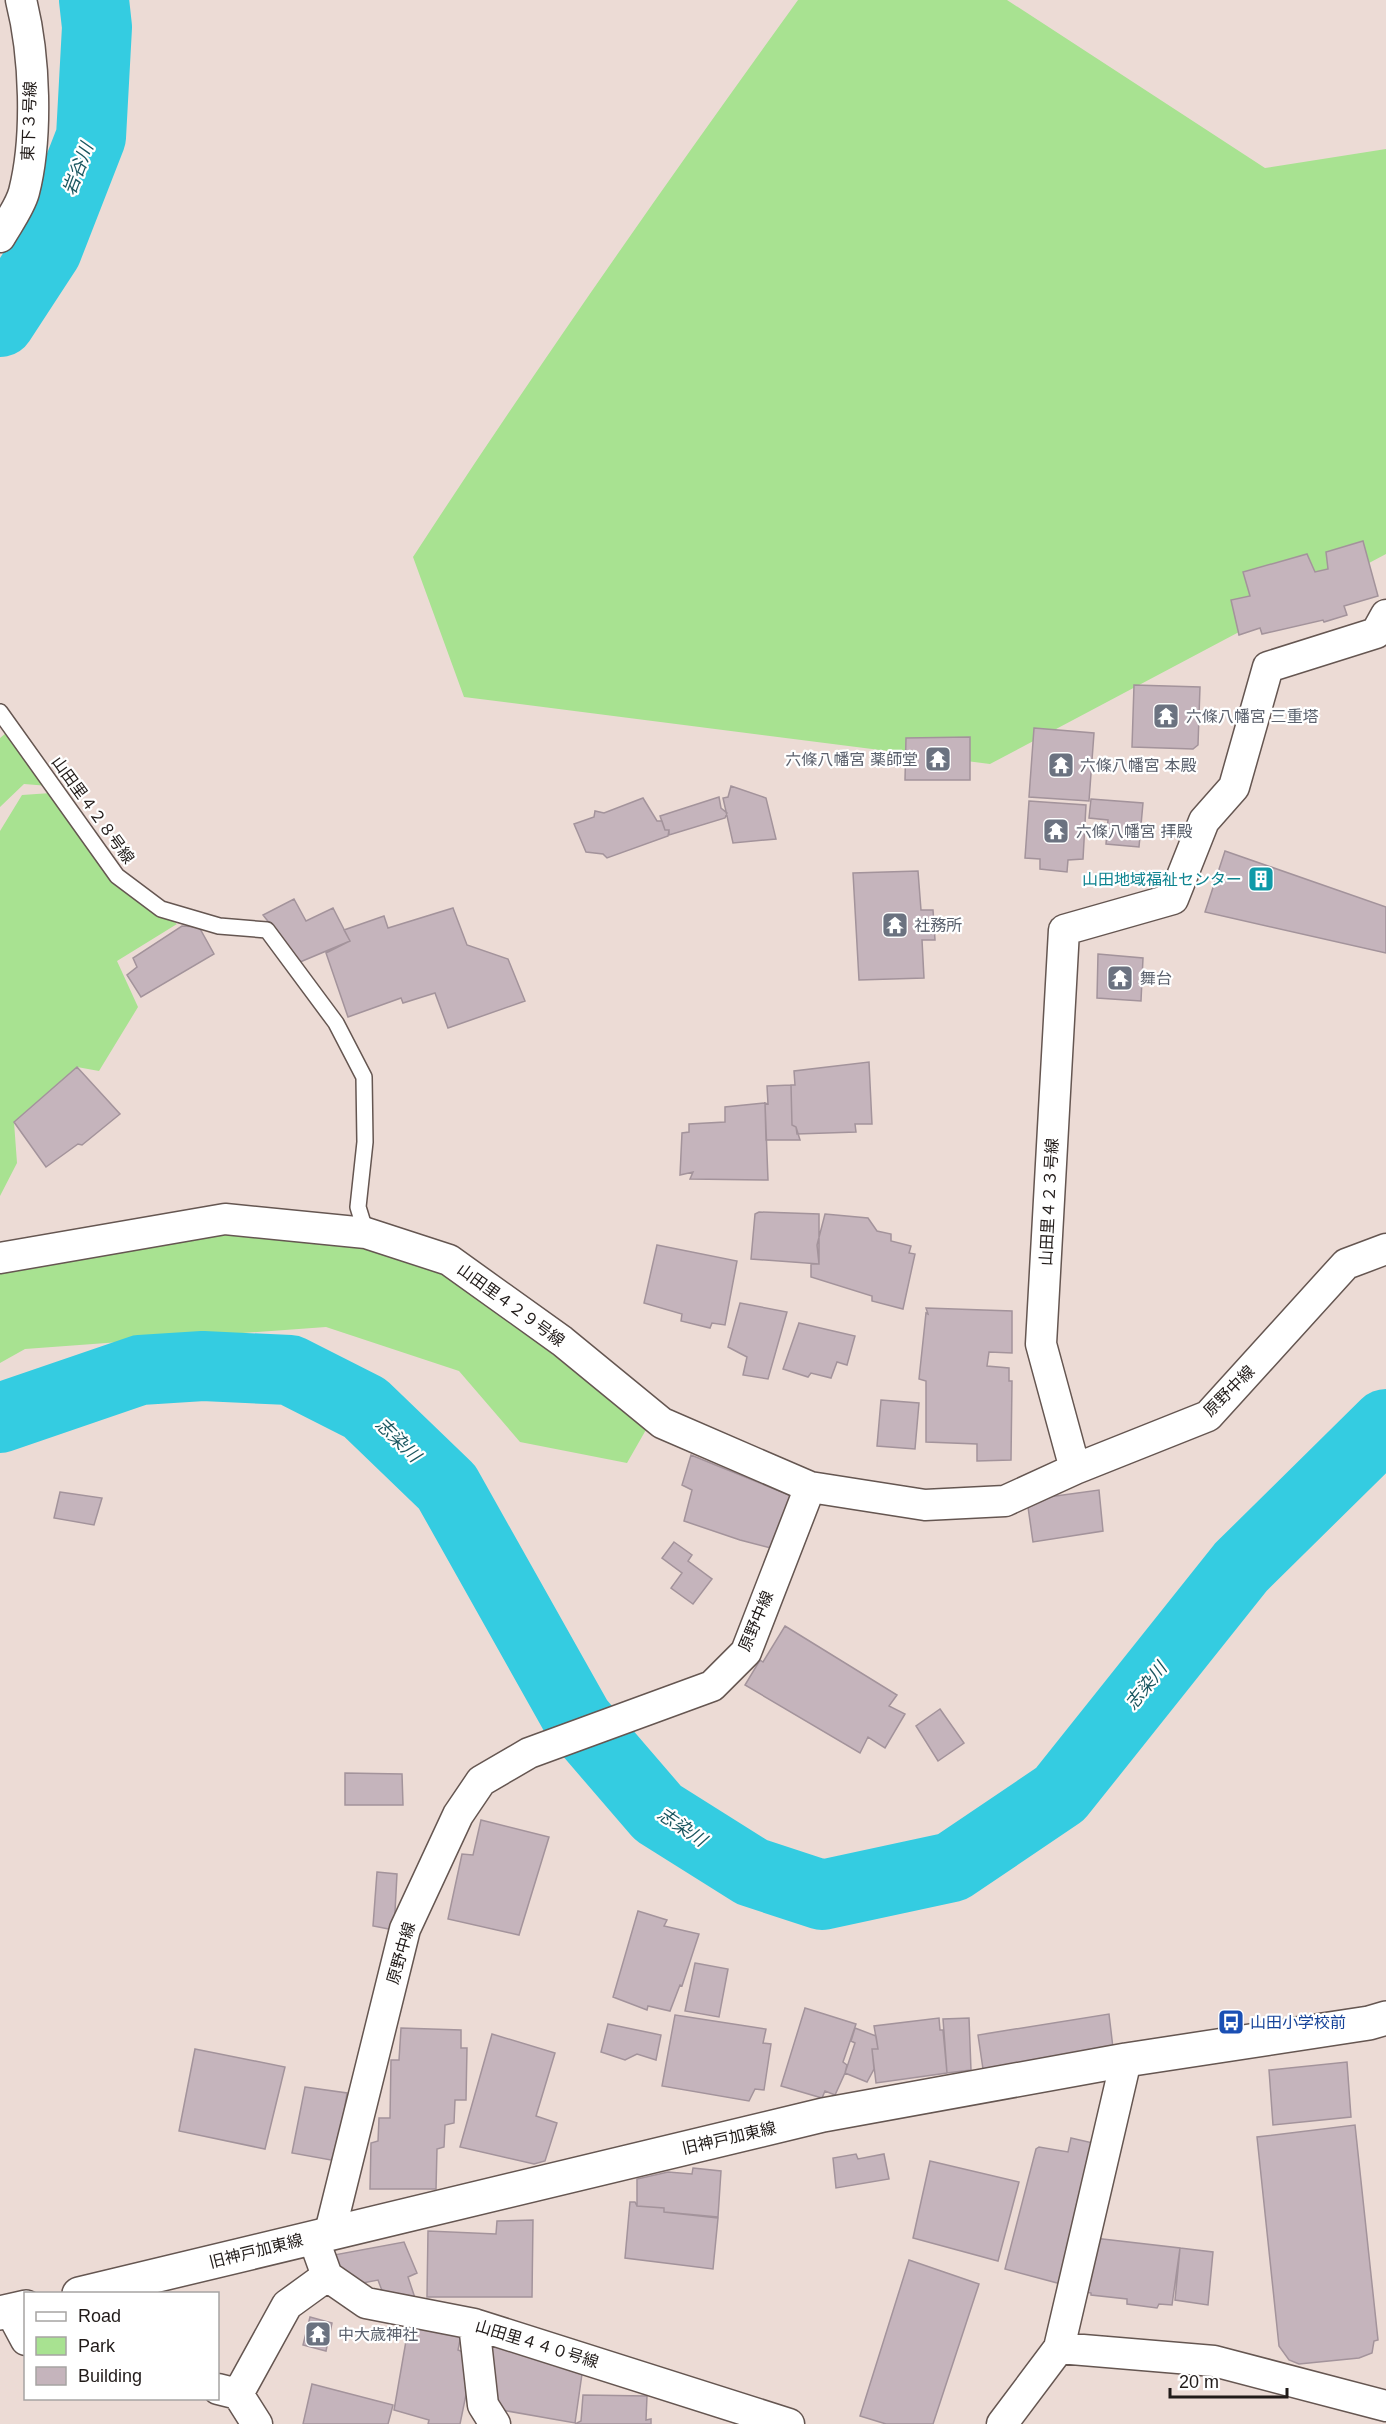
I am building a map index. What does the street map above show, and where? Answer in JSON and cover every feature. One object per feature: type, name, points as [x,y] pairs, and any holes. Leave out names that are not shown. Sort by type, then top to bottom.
[{"type":"street","name":"東下３号線","points":[[0,237],[24,194],[32,143],[30,37],[21,0]]},
{"type":"street","name":"山田里４２３号線","points":[[1075,1469],[1041,1344],[1064,930],[1173,899],[1204,821],[1234,788],[1268,667],[1376,633],[1386,615]]},
{"type":"street","name":"山田里４２９号線","points":[[0,1258],[225,1219],[366,1233],[449,1260],[562,1341],[662,1423],[810,1486]]},
{"type":"street","name":"原野中線","points":[[322,2235],[405,1929],[458,1815],[481,1782],[529,1753],[712,1686],[746,1652],[810,1486],[925,1505],[1005,1502],[1075,1469],[1208,1416],[1346,1264],[1386,1249]]},
{"type":"street","name":"旧神戸加東線","points":[[88,2292],[823,2115],[1126,2060],[1370,2023],[1386,2018]]},
{"type":"street","points":[[1002,2424],[1059,2348],[1126,2060]]},
{"type":"street","points":[[257,2424],[228,2392],[286,2305],[327,2276],[322,2235]]},
{"type":"street","name":"山田里４４０号線","points":[[327,2276],[366,2302],[474,2324],[789,2424]]},
{"type":"street","points":[[12,2310],[24,2336]]},
{"type":"street","points":[[474,2324],[483,2405],[495,2424]]},
{"type":"street","points":[[1059,2348],[1214,2361],[1386,2406]]},
{"type":"lane","name":"山田里４２８号線","points":[[0,712],[117,876],[160,909],[219,926],[267,930],[336,1023],[364,1077],[365,1142],[358,1207],[366,1233]]},
{"type":"green space","points":[[798,0],[1007,0],[1265,168],[1386,149],[1386,554],[990,764],[464,697],[413,557],[602,276]]},
{"type":"green space","points":[[6,733],[49,786],[24,784],[0,807],[0,738]]},
{"type":"green space","points":[[51,793],[117,887],[177,924],[117,961],[138,1007],[99,1071],[77,1067],[14,1122],[17,1163],[0,1196],[0,831],[22,795]]},
{"type":"green space","points":[[222,1232],[366,1233],[446,1271],[647,1428],[627,1463],[520,1442],[459,1371],[326,1327],[25,1349],[0,1363],[0,1260]]},
{"type":"building","points":[[1363,541],[1378,596],[1344,606],[1347,615],[1324,622],[1323,620],[1262,634],[1260,628],[1239,635],[1231,600],[1250,596],[1243,572],[1307,554],[1315,572],[1328,569],[1326,552]]},
{"type":"building","name":"六條八幡宮 三重塔","points":[[1134,685],[1200,687],[1198,745],[1193,749],[1132,747]]},
{"type":"building","name":"六條八幡宮 本殿","points":[[1034,728],[1094,733],[1089,801],[1029,797]]},
{"type":"building","name":"六條八幡宮 薬師堂","points":[[970,737],[970,780],[905,780],[906,738]]},
{"type":"building","points":[[731,786],[766,798],[776,839],[733,843],[723,798],[728,797]]},
{"type":"building","points":[[719,797],[721,808],[727,813],[725,818],[669,835],[669,830],[665,830],[660,816]]},
{"type":"building","points":[[643,798],[657,821],[662,821],[665,830],[669,830],[668,836],[607,858],[603,854],[586,852],[574,824],[594,817],[595,811],[604,813]]},
{"type":"building","points":[[1091,799],[1143,803],[1139,847],[1106,844],[1108,820],[1089,818]]},
{"type":"building","name":"六條八幡宮 拝殿","points":[[1029,801],[1086,805],[1083,859],[1068,860],[1067,872],[1040,869],[1040,859],[1025,858]]},
{"type":"building","name":"山田地域福祉センター","points":[[1225,851],[1386,907],[1386,953],[1205,912]]},
{"type":"building","name":"社務所","points":[[918,871],[921,910],[933,910],[935,940],[922,940],[924,978],[859,980],[853,873]]},
{"type":"building","points":[[294,899],[306,921],[333,908],[350,941],[300,962],[263,915]]},
{"type":"building","points":[[453,908],[467,945],[508,959],[525,1001],[448,1028],[435,993],[403,1003],[401,998],[348,1017],[326,953],[350,941],[344,930],[384,916],[388,928]]},
{"type":"building","points":[[182,926],[199,927],[214,954],[141,997],[127,975],[137,967],[133,958]]},
{"type":"building","name":"舞台","points":[[1098,954],[1143,958],[1141,1001],[1097,998]]},
{"type":"building","points":[[869,1062],[872,1124],[855,1124],[856,1132],[797,1134],[796,1127],[792,1125],[791,1085],[795,1085],[794,1071]]},
{"type":"building","points":[[77,1067],[120,1114],[82,1145],[78,1144],[46,1167],[14,1122]]},
{"type":"building","points":[[791,1085],[792,1125],[796,1127],[800,1140],[766,1140],[767,1086]]},
{"type":"building","points":[[765,1103],[768,1180],[690,1179],[693,1172],[680,1175],[682,1133],[689,1132],[689,1124],[725,1122],[725,1107]]},
{"type":"building","points":[[759,1212],[819,1214],[819,1264],[751,1259],[755,1214]]},
{"type":"building","points":[[825,1214],[868,1218],[877,1231],[891,1234],[891,1241],[911,1246],[909,1253],[915,1254],[903,1309],[872,1301],[872,1296],[811,1277],[811,1264],[819,1264],[817,1245]]},
{"type":"building","points":[[657,1245],[737,1261],[725,1325],[712,1323],[710,1328],[681,1321],[682,1314],[644,1303]]},
{"type":"building","points":[[740,1303],[787,1312],[768,1379],[743,1375],[747,1357],[728,1347]]},
{"type":"building","points":[[926,1308],[1012,1311],[1012,1353],[989,1352],[987,1366],[1009,1368],[1009,1381],[1012,1381],[1011,1460],[977,1461],[977,1444],[926,1442],[926,1381],[919,1379],[926,1313],[928,1314]]},
{"type":"building","points":[[799,1323],[855,1336],[847,1365],[837,1362],[831,1378],[811,1373],[808,1377],[783,1369]]},
{"type":"building","points":[[881,1400],[919,1403],[915,1449],[877,1446]]},
{"type":"building","points":[[691,1455],[799,1499],[775,1549],[684,1521],[692,1490],[682,1485]]},
{"type":"building","points":[[1099,1490],[1103,1531],[1033,1542],[1027,1500]]},
{"type":"building","points":[[60,1492],[102,1498],[94,1525],[54,1518]]},
{"type":"building","points":[[674,1542],[692,1555],[688,1561],[712,1579],[693,1604],[671,1588],[682,1573],[662,1558]]},
{"type":"building","points":[[785,1626],[897,1695],[889,1706],[905,1714],[885,1748],[868,1737],[860,1753],[745,1685],[760,1660],[763,1662]]},
{"type":"building","points":[[940,1709],[964,1743],[938,1761],[916,1726]]},
{"type":"building","points":[[345,1773],[402,1774],[403,1805],[345,1805]]},
{"type":"building","points":[[481,1820],[549,1837],[519,1935],[448,1919],[462,1854],[473,1855]]},
{"type":"building","points":[[377,1872],[397,1874],[394,1930],[373,1926]]},
{"type":"building","points":[[638,1911],[667,1920],[664,1926],[699,1934],[682,1986],[680,1985],[670,2011],[648,2006],[647,2010],[613,1997]]},
{"type":"building","points":[[695,1963],[728,1969],[719,2017],[685,2011]]},
{"type":"building","points":[[805,2008],[856,2024],[843,2062],[847,2065],[845,2073],[835,2095],[825,2091],[822,2098],[781,2086]]},
{"type":"building","points":[[1109,2014],[1113,2048],[983,2069],[978,2035]]},
{"type":"building","points":[[675,2015],[766,2029],[763,2043],[771,2044],[764,2090],[755,2089],[749,2101],[662,2086]]},
{"type":"building","points":[[939,2018],[940,2030],[943,2030],[947,2073],[876,2083],[872,2049],[878,2049],[874,2026]]},
{"type":"building","points":[[969,2018],[971,2070],[947,2073],[943,2019]]},
{"type":"building","points":[[608,2024],[661,2035],[656,2060],[637,2054],[625,2060],[601,2052]]},
{"type":"building","points":[[401,2028],[461,2030],[461,2048],[467,2048],[466,2100],[455,2100],[454,2123],[445,2125],[444,2147],[437,2149],[436,2189],[370,2189],[371,2143],[378,2141],[379,2118],[390,2118],[391,2060],[399,2060]]},
{"type":"building","points":[[855,2028],[876,2036],[878,2049],[872,2049],[874,2069],[867,2082],[845,2073],[855,2043],[851,2041]]},
{"type":"building","points":[[492,2034],[555,2053],[536,2116],[557,2123],[545,2161],[534,2164],[460,2147]]},
{"type":"building","points":[[195,2049],[285,2067],[265,2149],[179,2131]]},
{"type":"building","points":[[1347,2062],[1351,2117],[1273,2125],[1269,2070]]},
{"type":"building","points":[[305,2087],[347,2093],[337,2153],[331,2160],[292,2153]]},
{"type":"building","points":[[1355,2125],[1378,2340],[1374,2341],[1372,2353],[1359,2358],[1299,2364],[1289,2360],[1279,2346],[1257,2137]]},
{"type":"building","points":[[1071,2138],[1093,2143],[1061,2284],[1005,2269],[1036,2149],[1039,2147],[1068,2152]]},
{"type":"building","points":[[856,2154],[858,2159],[884,2154],[889,2179],[836,2188],[833,2158]]},
{"type":"building","points":[[930,2161],[1019,2182],[998,2261],[913,2238]]},
{"type":"building","points":[[693,2168],[721,2171],[718,2217],[664,2212],[664,2208],[637,2206],[637,2179],[668,2172],[692,2174]]},
{"type":"building","points":[[630,2202],[635,2202],[637,2206],[664,2208],[664,2212],[718,2218],[713,2269],[625,2258]]},
{"type":"building","points":[[533,2220],[532,2297],[427,2297],[428,2231],[496,2234],[497,2221]]},
{"type":"building","points":[[1094,2238],[1180,2248],[1172,2305],[1159,2304],[1157,2308],[1127,2304],[1127,2299],[1091,2295],[1086,2292]]},
{"type":"building","points":[[404,2242],[417,2273],[408,2277],[415,2298],[387,2304],[378,2280],[352,2285],[339,2276],[334,2255]]},
{"type":"building","points":[[1180,2248],[1213,2252],[1208,2305],[1175,2300]]},
{"type":"building","points":[[909,2260],[979,2284],[933,2424],[886,2424],[860,2416]]},
{"type":"building","name":"中大歳神社","points":[[310,2317],[332,2323],[326,2351],[303,2345]]},
{"type":"building","points":[[410,2318],[462,2330],[458,2350],[474,2356],[460,2424],[428,2424],[429,2420],[394,2410]]},
{"type":"building","points":[[488,2345],[584,2360],[575,2423],[496,2409]]},
{"type":"building","points":[[312,2384],[393,2405],[388,2424],[303,2424]]},
{"type":"building","points":[[583,2395],[647,2396],[646,2420],[651,2419],[651,2424],[575,2424],[581,2421]]},
{"type":"waterway","name":"岩谷川","points":[[0,322],[47,250],[91,137],[97,27],[94,0]]},
{"type":"waterway","name":"志染川","points":[[0,1418],[140,1370],[203,1366],[290,1370],[365,1408],[447,1487],[578,1720],[658,1813],[752,1872],[822,1895],[952,1867],[1060,1794],[1241,1567],[1386,1424]]},
{"type":"place","name":"六條八幡宮 三重塔","points":[[1166,716]]},
{"type":"place","name":"六條八幡宮 薬師堂","points":[[938,759]]},
{"type":"place","name":"六條八幡宮 本殿","points":[[1061,765]]},
{"type":"place","name":"六條八幡宮 拝殿","points":[[1056,831]]},
{"type":"place","name":"山田地域福祉センター","points":[[1261,879]]},
{"type":"place","name":"社務所","points":[[895,925]]},
{"type":"place","name":"舞台","points":[[1120,978]]},
{"type":"place","name":"山田小学校前","points":[[1231,2022]]},
{"type":"place","name":"中大歳神社","points":[[318,2334]]}]
